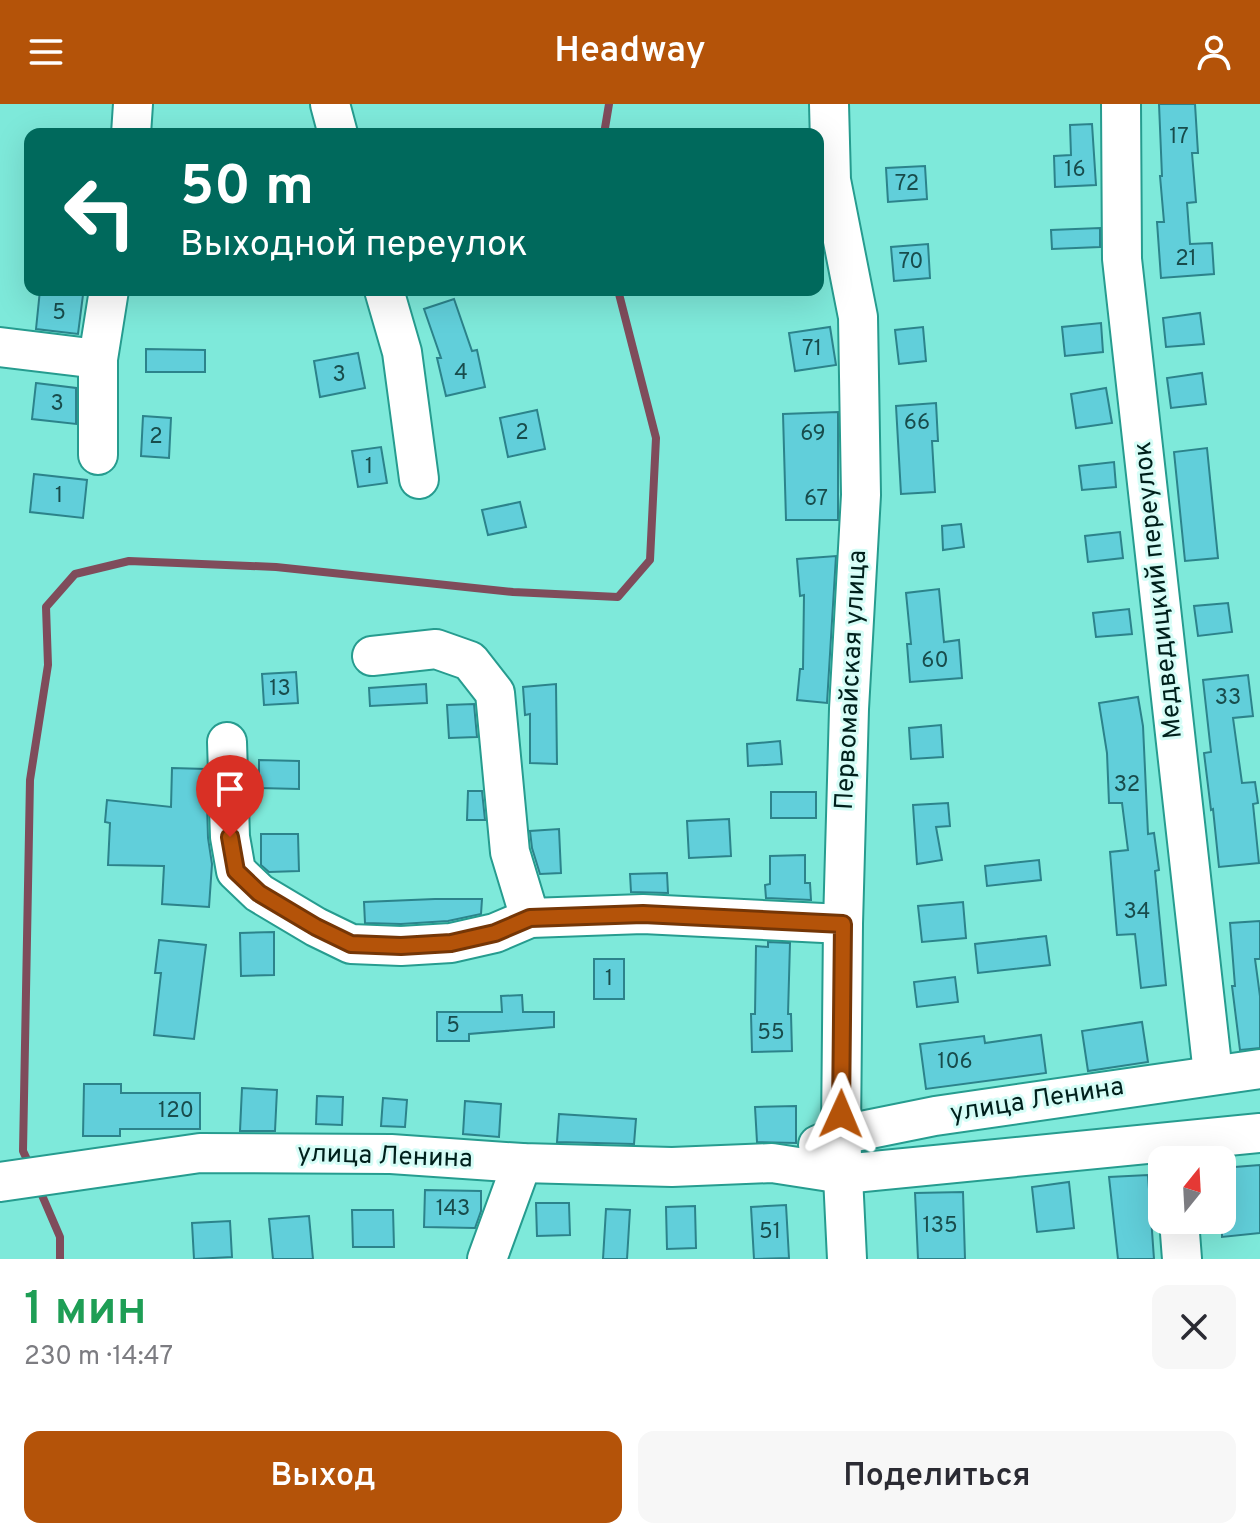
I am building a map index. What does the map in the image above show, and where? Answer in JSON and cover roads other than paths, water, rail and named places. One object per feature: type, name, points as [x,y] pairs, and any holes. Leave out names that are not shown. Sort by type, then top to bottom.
[{"type":"street","points":[[131,128],[133,104]]},
{"type":"street","points":[[330,104],[336,128]]},
{"type":"street","name":"Первомайская улица","points":[[829,104],[831,180],[858,317],[861,480],[849,709],[843,924],[841,1135],[847,1259]]},
{"type":"street","name":"Медведицкий переулок","points":[[1121,104],[1122,259],[1213,1074]]},
{"type":"street","points":[[98,455],[98,359],[108,296]]},
{"type":"street","points":[[386,296],[402,352],[419,479]]},
{"type":"street","points":[[0,347],[98,359]]},
{"type":"street","points":[[372,656],[436,649],[470,661],[495,693],[510,852],[530,918]]},
{"type":"street","points":[[227,742],[230,837],[236,871],[259,893],[351,944],[401,946],[474,940],[530,918],[643,914],[843,924]]},
{"type":"street","name":"улица Ленина","points":[[772,1163],[841,1135],[935,1116],[1260,1069]]},
{"type":"street","name":"улица Ленина","points":[[1198,1146],[1260,1133]]},
{"type":"street","name":"улица Ленина","points":[[23,1178],[200,1153],[391,1154],[522,1163],[672,1167],[772,1163],[843,1174],[1148,1153]]},
{"type":"street","points":[[487,1259],[522,1163]]},
{"type":"street","points":[[1180,1234],[1182,1259]]},
{"type":"waterway","points":[[605,128],[609,104]]},
{"type":"waterway","points":[[30,1166],[23,1151],[30,780],[48,665],[46,607],[75,574],[129,561],[276,567],[513,592],[618,597],[650,560],[656,438],[620,296]]},
{"type":"waterway","points":[[38,1186],[60,1237],[60,1259]]}]
